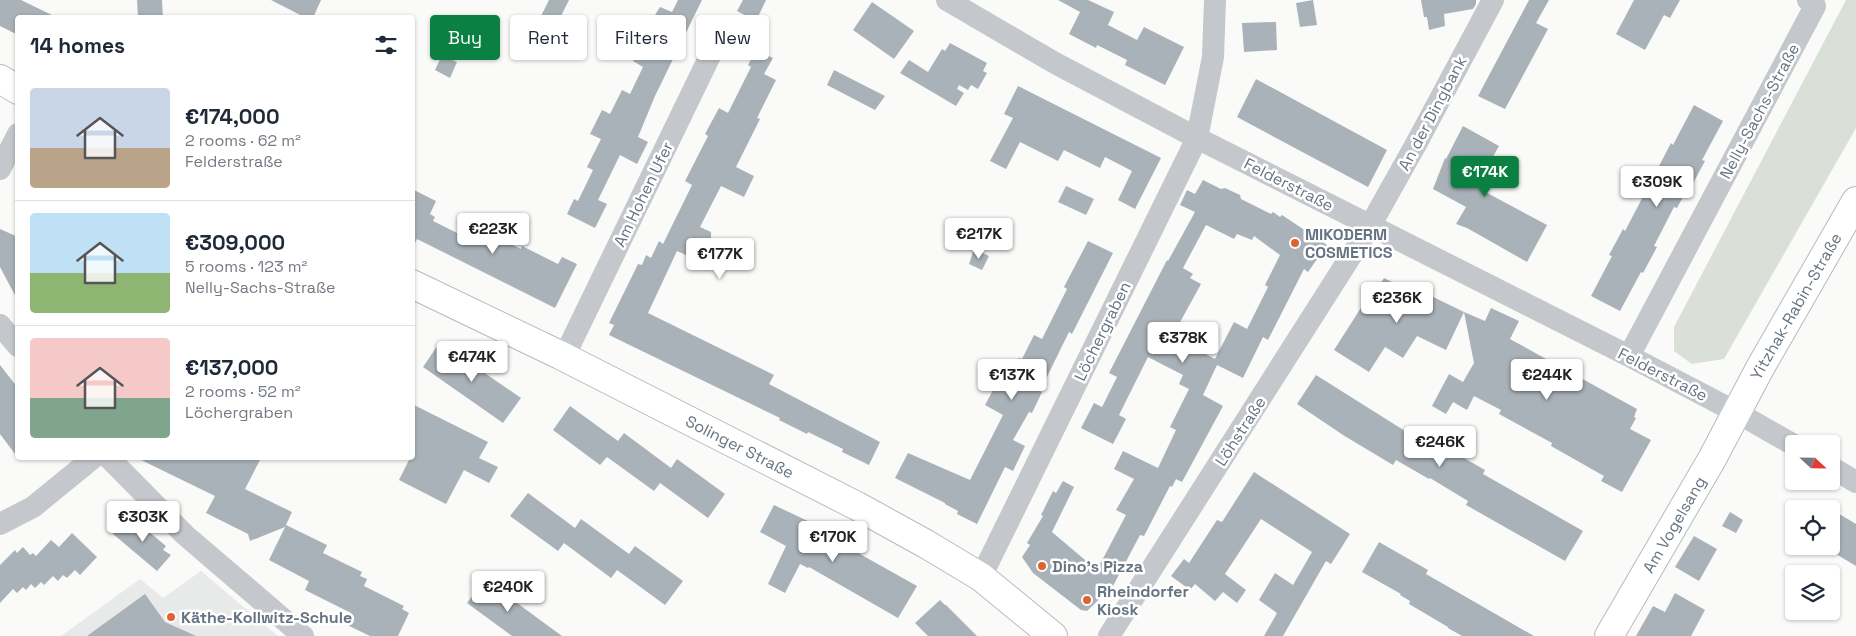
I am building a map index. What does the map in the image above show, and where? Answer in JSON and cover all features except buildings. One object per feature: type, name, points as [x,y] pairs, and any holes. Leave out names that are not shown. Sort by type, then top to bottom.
[{"type":"main road","points":[[0,79],[15,88]]},
{"type":"main road","name":"Yitzhak-Rabin-Straße","points":[[1736,412],[1856,201]]},
{"type":"main road","name":"Solinger Straße","points":[[415,285],[564,357],[858,506],[980,577],[1053,636]]},
{"type":"main road","name":"Am Vogelsang","points":[[1609,636],[1712,459],[1736,412]]},
{"type":"street","name":"Felderstraße","points":[[947,0],[1055,63],[1197,138],[1629,356],[1785,439]]},
{"type":"street","name":"Löchergraben","points":[[980,577],[1197,138],[1212,57],[1214,0]]},
{"type":"street","name":"An der Dingbank","points":[[1370,226],[1493,0]]},
{"type":"street","name":"Nelly-Sachs-Straße","points":[[1629,356],[1815,6],[1808,0]]},
{"type":"street","name":"Am Hohen Ufer","points":[[564,357],[708,60]]},
{"type":"street","points":[[0,169],[15,140]]},
{"type":"street","name":"Löhstraße","points":[[1109,636],[1370,226]]},
{"type":"street","points":[[0,325],[15,342]]},
{"type":"street","points":[[0,524],[33,507],[91,460]]},
{"type":"street","points":[[111,460],[185,535],[303,636]]},
{"type":"street","points":[[1840,472],[1856,482]]},
{"type":"shaded area","points":[[1846,0],[1856,0],[1856,128],[1724,359],[1692,364],[1674,351],[1674,327]]},
{"type":"shaded area","name":"Käthe-Kollwitz-Schule","points":[[201,571],[278,636],[61,636],[140,579],[163,598]]},
{"type":"place","name":"MIKODERM COSMETICS","points":[[1295,243]]},
{"type":"place","name":"Dino's Pizza","points":[[1042,566]]},
{"type":"place","name":"Rheindorfer Kiosk","points":[[1087,600]]},
{"type":"place","name":"Käthe-Kollwitz-Schule","points":[[171,617]]}]
